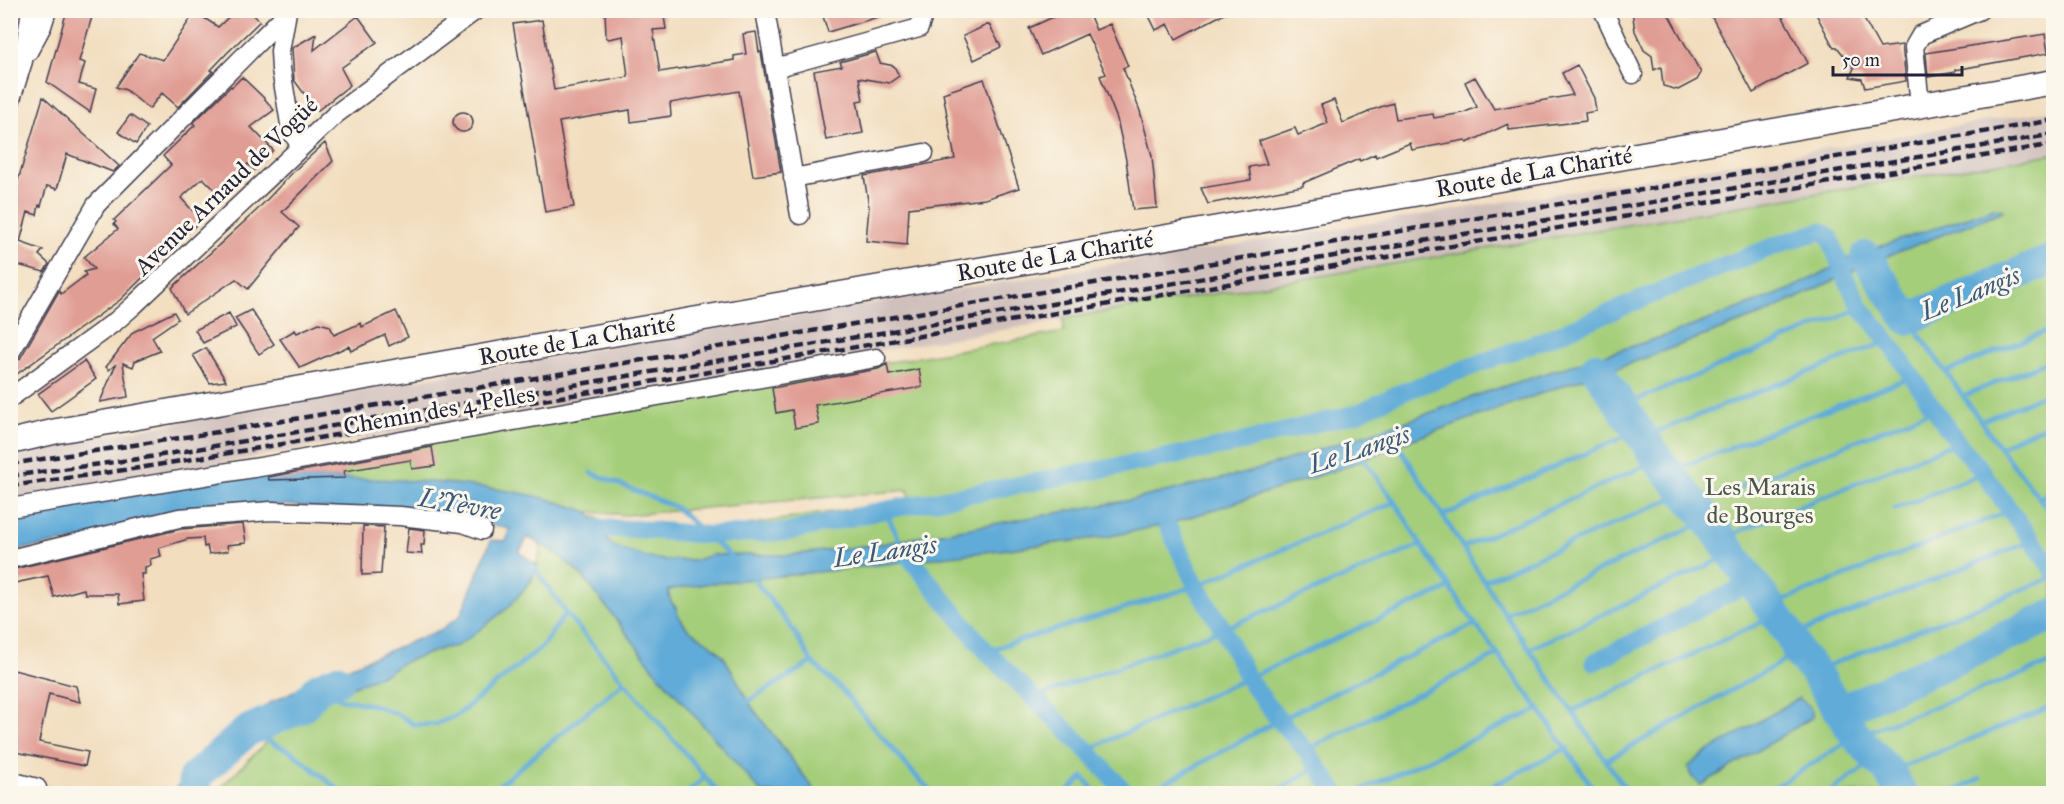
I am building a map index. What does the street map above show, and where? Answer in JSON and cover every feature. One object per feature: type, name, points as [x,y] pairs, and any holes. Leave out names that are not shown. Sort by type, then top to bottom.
[{"type":"main road","name":"Route de La Charité","points":[[10,442],[57,431],[2054,82]]},
{"type":"main road","name":"Route de La Charité","points":[[10,426],[57,431]]},
{"type":"street","points":[[10,102],[22,62],[31,10]]},
{"type":"street","points":[[22,62],[48,10]]},
{"type":"street","name":"Avenue Arnaud de Vogüé","points":[[11,397],[125,314],[336,114],[476,10]]},
{"type":"street","points":[[765,10],[800,215]]},
{"type":"street","points":[[1603,10],[1633,74]]},
{"type":"street","points":[[1920,105],[1914,47],[1921,35],[1980,10]]},
{"type":"street","points":[[287,12],[280,51],[281,69],[291,130],[301,147]]},
{"type":"street","points":[[10,353],[96,205],[287,12]]},
{"type":"street","points":[[775,68],[920,19]]},
{"type":"street","points":[[793,178],[924,153]]},
{"type":"street","name":"Chemin des 4 Pelles","points":[[10,508],[272,465],[876,358]]},
{"type":"street","points":[[10,559],[179,518],[271,511],[400,516],[463,523],[482,530]]},
{"type":"street","points":[[10,781],[37,788]]},
{"type":"shaded area","points":[[2053,110],[2053,154],[685,383],[11,499],[11,452],[661,337],[1578,190]]},
{"type":"green space","name":"Les Marais de Bourges","points":[[2053,154],[2053,793],[214,794],[302,707],[476,623],[532,581],[539,554],[541,555],[534,506],[280,479],[278,467],[1064,332],[1063,319]],"holes":[[[908,490],[910,500],[721,529],[620,526],[578,511],[626,515]]]},
{"type":"water","name":"L'Yèvre","points":[[1994,208],[2003,211],[1870,263],[1766,313],[1615,369],[1408,441],[1348,466],[1169,524],[1106,537],[668,590],[670,600],[687,628],[712,645],[724,657],[752,707],[817,793],[762,793],[657,673],[584,578],[559,555],[528,537],[519,552],[538,566],[529,583],[509,607],[469,638],[457,646],[444,648],[402,663],[387,673],[291,711],[225,765],[211,773],[193,793],[172,793],[195,764],[268,704],[294,691],[320,683],[332,674],[440,630],[460,616],[491,540],[506,541],[510,529],[477,522],[285,505],[11,551],[11,514],[278,467],[280,479],[342,478],[438,482],[538,497],[589,512],[608,541],[615,547],[650,558],[665,560],[696,560],[712,555],[791,555],[879,544],[1131,500],[1250,472],[1413,419],[1486,392],[1671,334],[1786,291],[1855,255]]},
{"type":"water","points":[[1799,698],[1810,707],[1813,717],[1701,785],[1691,776],[1688,767],[1705,753]]},
{"type":"building","points":[[67,10],[94,10],[79,61],[85,63],[79,84],[96,89],[90,112],[47,82]]},
{"type":"building","points":[[236,10],[248,10],[260,21],[227,53],[178,107],[162,93],[149,109],[126,90],[116,87],[139,53],[163,60],[195,12],[218,27]]},
{"type":"building","points":[[605,10],[663,10],[666,29],[653,30],[660,72],[734,60],[734,56],[746,54],[743,34],[756,32],[781,172],[753,176],[739,91],[670,103],[671,116],[631,122],[630,110],[559,122],[574,207],[545,212],[513,24],[542,20],[554,90],[628,77],[623,36],[609,39],[606,37]]},
{"type":"building","points":[[821,10],[888,10],[888,14],[828,32]]},
{"type":"building","points":[[1069,10],[1087,10],[1096,30],[1110,24],[1128,66],[1123,68],[1140,111],[1152,156],[1157,208],[1133,210],[1117,119],[1100,76],[1106,74],[1087,34],[1041,55],[1029,28]]},
{"type":"building","points":[[1160,10],[1231,10],[1176,39],[1168,24],[1156,30],[1149,16]]},
{"type":"building","points":[[1632,10],[1666,10],[1701,73],[1697,80],[1678,90],[1663,86],[1661,67],[1654,70],[1652,56],[1644,50],[1635,31]]},
{"type":"building","points":[[1708,10],[1779,10],[1808,63],[1753,93]]},
{"type":"building","points":[[1814,10],[1859,10],[1880,48],[1902,45],[1906,81],[1865,88],[1862,79],[1850,77],[1854,68],[1837,47],[1834,48]]},
{"type":"building","points":[[358,16],[377,42],[341,68],[350,85],[317,111],[294,80],[292,48],[316,34],[314,50]]},
{"type":"building","points":[[989,24],[1001,47],[974,60],[963,36]]},
{"type":"building","points":[[2045,34],[2048,53],[1928,77],[1926,53]]},
{"type":"building","points":[[876,52],[880,63],[894,66],[899,76],[889,83],[859,78],[863,100],[857,101],[863,133],[826,140],[814,71],[842,66],[840,62]]},
{"type":"building","points":[[1577,65],[1594,98],[1596,111],[1585,113],[1586,121],[1509,130],[1508,124],[1467,143],[1465,140],[1412,150],[1410,143],[1376,157],[1375,154],[1360,161],[1359,159],[1303,183],[1303,186],[1208,204],[1201,188],[1251,180],[1249,167],[1267,164],[1259,141],[1295,128],[1298,135],[1328,123],[1321,105],[1334,100],[1343,123],[1368,111],[1393,103],[1396,119],[1433,114],[1434,118],[1463,113],[1477,107],[1465,82],[1475,77],[1494,109],[1573,95],[1562,73]]},
{"type":"building","points":[[242,77],[274,110],[251,127],[273,150],[254,170],[248,164],[218,193],[203,178],[181,198],[201,220],[120,300],[10,379],[10,364],[20,359],[59,291],[61,294],[86,275],[84,272],[94,269],[84,257],[118,229],[114,220],[171,165],[163,156],[195,125],[193,123]]},
{"type":"building","points":[[984,79],[1019,188],[985,199],[909,208],[907,245],[866,241],[869,207],[864,176],[955,159],[943,93]]},
{"type":"building","points":[[43,97],[119,166],[113,172],[67,154],[57,189],[47,186],[37,215],[28,212],[20,242],[43,250],[39,255],[49,264],[44,272],[10,263],[10,207]]},
{"type":"building","points":[[463,112],[470,115],[473,122],[470,129],[463,132],[456,129],[453,122],[456,115]]},
{"type":"building","points":[[130,115],[147,127],[136,144],[118,132]]},
{"type":"building","points":[[325,143],[333,161],[282,212],[299,227],[248,289],[236,279],[185,314],[172,288],[257,210],[297,168]]},
{"type":"building","points":[[251,310],[274,344],[259,354],[235,318]]},
{"type":"building","points":[[396,311],[408,337],[389,346],[385,335],[351,351],[349,346],[300,368],[280,339],[295,330],[297,333],[319,323],[330,326],[334,335],[361,323],[362,327]]},
{"type":"building","points":[[174,312],[178,319],[152,337],[160,351],[135,361],[133,367],[123,363],[128,397],[100,402],[116,364],[109,370],[106,367],[133,332]]},
{"type":"building","points":[[229,313],[236,327],[203,343],[195,330]]},
{"type":"building","points":[[206,348],[226,381],[210,383],[193,355]]},
{"type":"building","points":[[84,361],[96,379],[51,411],[38,394]]},
{"type":"building","points":[[887,364],[889,375],[919,369],[922,387],[815,405],[819,424],[795,428],[792,410],[776,413],[772,388],[878,369]]},
{"type":"building","points":[[432,447],[435,466],[412,469],[410,460],[344,471],[345,478],[269,480],[268,477]]},
{"type":"building","points":[[243,524],[246,543],[227,545],[228,551],[209,554],[207,546],[204,547],[203,538],[188,539],[159,548],[161,556],[150,559],[151,565],[145,567],[145,574],[141,574],[144,601],[119,604],[118,594],[85,594],[84,589],[54,597],[48,576],[10,584],[10,570],[181,529]]},
{"type":"building","points":[[363,526],[384,527],[381,574],[362,575]]},
{"type":"building","points":[[409,528],[425,530],[424,545],[421,545],[422,554],[406,553]]},
{"type":"building","points":[[10,669],[76,686],[80,702],[49,694],[39,742],[88,752],[85,766],[10,751]]},
{"type":"waterway","points":[[575,528],[636,529],[708,535],[788,532],[885,510],[1226,446],[1358,413],[1395,395],[1551,337],[1695,277],[1785,242],[1821,231],[1830,237],[1841,269],[1861,308],[1888,341],[1957,442],[1978,466],[2054,571]]},
{"type":"waterway","name":"Le Langis","points":[[1866,257],[1908,319],[2054,259]]},
{"type":"waterway","points":[[1622,406],[1861,308]]},
{"type":"waterway","points":[[1908,319],[2000,448],[2054,517]]},
{"type":"waterway","points":[[1946,372],[2054,328]]},
{"type":"waterway","points":[[1643,437],[1888,341]]},
{"type":"waterway","points":[[1963,396],[2054,359]]},
{"type":"waterway","points":[[1596,368],[1658,460],[1708,520],[1791,636],[1798,653],[1814,671],[1856,736],[1889,772],[1902,794]]},
{"type":"waterway","points":[[1668,472],[1913,376]]},
{"type":"waterway","points":[[1981,421],[2054,391]]},
{"type":"waterway","points":[[1695,505],[1935,409]]},
{"type":"waterway","points":[[2000,448],[2016,438],[2054,423]]},
{"type":"waterway","points":[[1442,516],[1637,431]]},
{"type":"waterway","points":[[1395,440],[1505,614],[1629,794]]},
{"type":"waterway","points":[[1721,539],[1957,442]]},
{"type":"waterway","points":[[1359,453],[1395,502],[1421,545],[1475,624],[1539,709],[1597,794]]},
{"type":"waterway","points":[[1464,547],[1658,460]]},
{"type":"waterway","points":[[592,473],[675,507],[735,560]]},
{"type":"waterway","points":[[1895,509],[1983,473]]},
{"type":"waterway","points":[[2039,498],[2054,491]]},
{"type":"waterway","points":[[1486,580],[1684,493]]},
{"type":"waterway","points":[[986,651],[1196,586],[1395,502]]},
{"type":"waterway","points":[[885,510],[901,544]]},
{"type":"waterway","points":[[1161,511],[1196,586],[1223,629],[1248,679],[1279,720],[1306,750],[1337,794]]},
{"type":"waterway","points":[[1769,606],[2009,511]]},
{"type":"waterway","points":[[1505,614],[1708,520]]},
{"type":"waterway","points":[[1791,636],[2032,541]]},
{"type":"waterway","points":[[1033,698],[1223,629],[1421,545]]},
{"type":"waterway","points":[[904,551],[986,651],[1087,750],[1127,794]]},
{"type":"waterway","points":[[1529,649],[1732,554]]},
{"type":"waterway","points":[[531,567],[536,570],[566,613],[705,777],[686,794]]},
{"type":"waterway","points":[[751,575],[793,630],[812,662],[840,688],[934,794]]},
{"type":"waterway","points":[[1814,671],[2054,577]]},
{"type":"waterway","points":[[1594,662],[1752,582]]},
{"type":"waterway","points":[[1087,750],[1451,587]]},
{"type":"waterway","points":[[327,692],[341,699],[373,705],[397,714],[415,725],[436,724],[457,715],[541,648],[566,613]]},
{"type":"waterway","points":[[1840,711],[2054,615]]},
{"type":"waterway","points":[[1572,711],[1775,616]]},
{"type":"waterway","points":[[1145,794],[1279,720],[1475,624]]},
{"type":"waterway","points":[[1607,760],[1798,653]]},
{"type":"waterway","points":[[1306,750],[1497,655]]},
{"type":"waterway","points":[[745,703],[812,662]]},
{"type":"waterway","points":[[1764,794],[1856,736],[2054,662]]},
{"type":"waterway","points":[[196,794],[194,778],[247,731],[302,707],[318,688],[338,680]]},
{"type":"waterway","points":[[488,794],[624,682]]},
{"type":"waterway","points":[[1889,772],[2054,706]]},
{"type":"waterway","points":[[1353,794],[1539,709]]},
{"type":"waterway","points":[[253,734],[292,752],[344,794]]},
{"type":"waterway","points":[[1476,794],[1567,748]]},
{"type":"waterway","points":[[1827,794],[1876,759]]},
{"type":"waterway","points":[[1272,794],[1317,767]]},
{"type":"waterway","points":[[705,777],[720,794]]},
{"type":"waterway","points":[[1065,794],[1083,777],[1097,794]]},
{"type":"waterway","points":[[1948,794],[1980,779]]},
{"type":"waterway","points":[[1580,794],[1593,787]]},
{"type":"waterway","points":[[2042,794],[2054,788]]},
{"type":"waterway","points":[[1330,794],[1335,791]]},
{"type":"railway","points":[[10,464],[218,432],[2054,120]]},
{"type":"railway","points":[[10,476],[138,459],[2054,134]]},
{"type":"railway","points":[[10,486],[139,468],[295,442],[2054,144]]}]
